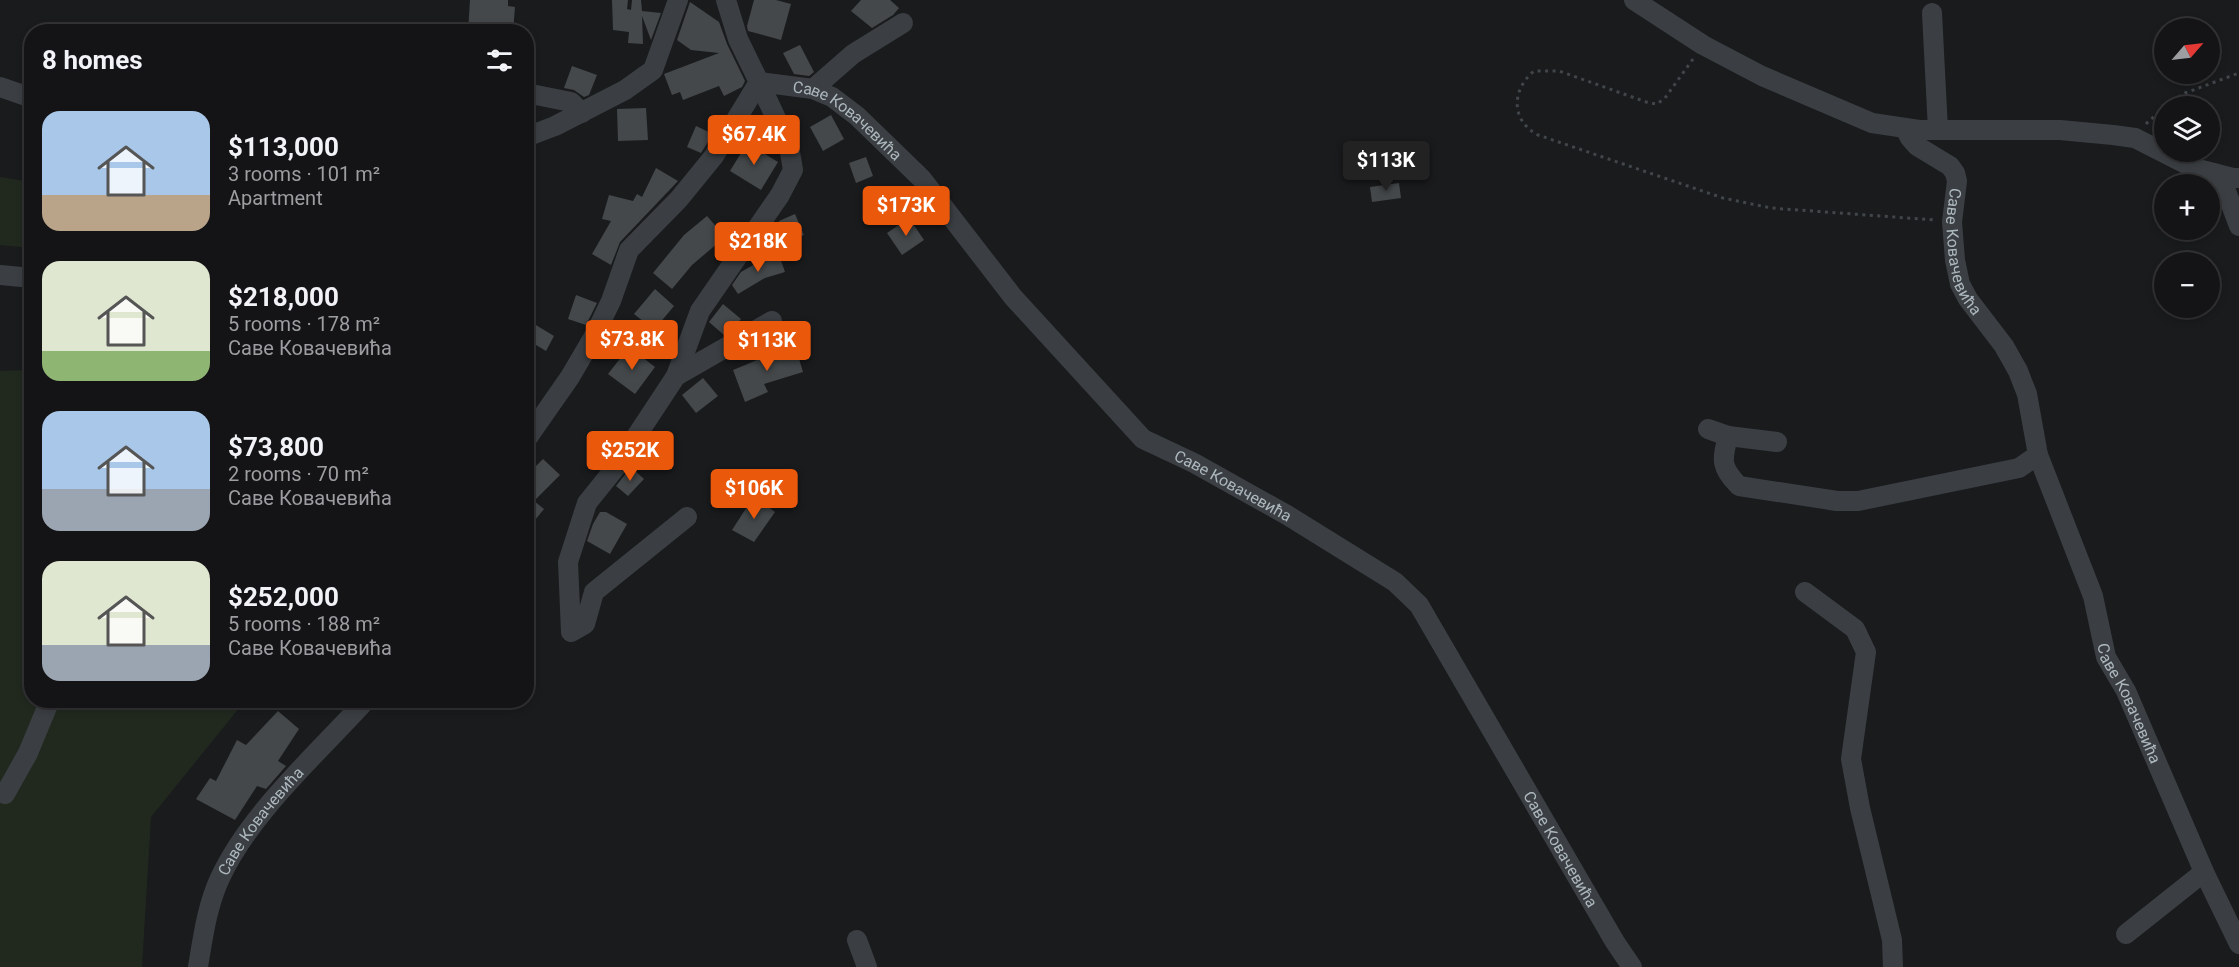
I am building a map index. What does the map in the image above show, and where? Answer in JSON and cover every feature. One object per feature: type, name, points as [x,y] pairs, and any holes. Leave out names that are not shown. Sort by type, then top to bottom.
[{"type":"street","points":[[534,134],[582,113],[625,90],[652,70],[662,50],[678,0]]},
{"type":"street","name":"Саве Ковачевића","points":[[687,517],[594,592],[585,624],[572,632],[568,562],[587,503],[616,467],[676,376],[700,310],[780,195],[793,170],[789,146],[738,39],[726,0]]},
{"type":"street","points":[[1634,0],[1703,45],[1762,76],[1872,123],[1938,130],[2060,130],[2135,138],[2194,168],[2230,176],[2239,226]]},
{"type":"street","points":[[1932,13],[1938,130]]},
{"type":"street","points":[[813,89],[853,54],[903,23]]},
{"type":"street","points":[[534,429],[570,377],[594,336],[611,301],[629,250],[679,199],[714,156],[759,82]]},
{"type":"street","name":"Саве Ковачевића","points":[[759,82],[813,89],[832,97],[857,116],[922,179],[1013,297],[1143,439],[1194,463],[1287,515],[1395,582],[1419,605],[1615,942],[1632,967]]},
{"type":"street","points":[[0,87],[24,95]]},
{"type":"street","points":[[534,95],[571,102],[582,113]]},
{"type":"street","name":"Саве Ковачевића","points":[[1905,128],[1917,146],[1950,166],[1955,173],[1958,181],[1952,222],[1955,260],[1960,284],[1968,299],[2004,346],[2018,371],[2027,394],[2038,455],[2093,596],[2106,657],[2126,691],[2204,872],[2239,944]]},
{"type":"street","points":[[0,275],[24,277]]},
{"type":"street","points":[[676,376],[772,321]]},
{"type":"street","points":[[1708,429],[1728,436],[1778,442]]},
{"type":"street","points":[[1728,436],[1723,455],[1724,466],[1729,476],[1739,486],[1837,501],[1858,501],[2019,468],[2038,455]]},
{"type":"street","points":[[1805,592],[1855,629],[1866,652],[1851,759],[1860,808],[1892,940],[1893,967]]},
{"type":"street","points":[[5,794],[28,753],[47,708]]},
{"type":"street","name":"Саве Ковачевића","points":[[198,967],[207,916],[220,878],[233,854],[262,814],[359,708]]},
{"type":"street","points":[[2126,934],[2204,872]]},
{"type":"street","points":[[857,940],[867,967]]},
{"type":"path","points":[[1703,45],[1675,86],[1657,104],[1559,71],[1534,71],[1523,84],[1516,106],[1520,121],[1527,129],[1538,135],[1723,198],[1771,208],[1952,222]]},
{"type":"path","points":[[2180,96],[2239,73]]},
{"type":"path","points":[[2135,138],[2154,116]]},
{"type":"green space","points":[[0,177],[24,181],[24,247],[0,245]]},
{"type":"green space","points":[[24,370],[24,708],[239,708],[151,817],[142,967],[0,967],[0,371]]},
{"type":"building","points":[[470,0],[508,0],[508,6],[515,7],[514,24],[468,24]]},
{"type":"building","points":[[612,0],[628,0],[627,9],[631,10],[632,0],[641,0],[642,11],[661,13],[651,40],[642,16],[643,44],[628,43],[629,32],[613,30]]},
{"type":"building","points":[[754,0],[776,0],[791,4],[781,40],[748,31],[747,26]]},
{"type":"building","points":[[861,0],[890,0],[899,8],[893,15],[872,28],[851,11]]},
{"type":"building","points":[[690,2],[719,22],[745,81],[742,87],[724,96],[719,86],[683,100],[680,92],[672,95],[664,74],[719,53],[691,50],[677,40]]},
{"type":"building","points":[[800,45],[814,72],[809,76],[794,74],[783,53]]},
{"type":"building","points":[[572,66],[597,75],[589,95],[584,97],[574,90],[564,88]]},
{"type":"building","points":[[646,108],[648,140],[618,141],[617,109]]},
{"type":"building","points":[[831,115],[844,139],[823,151],[810,127]]},
{"type":"building","points":[[696,126],[713,134],[701,153],[687,147]]},
{"type":"building","points":[[747,143],[778,162],[761,190],[730,171]]},
{"type":"building","points":[[866,157],[873,176],[856,183],[849,163]]},
{"type":"building","points":[[656,168],[678,181],[620,242],[611,265],[592,254],[611,221],[602,219],[609,195],[633,201],[637,194],[642,197]]},
{"type":"building","points":[[1399,183],[1401,198],[1372,202],[1370,187]]},
{"type":"building","points":[[795,214],[804,235],[788,242],[779,221]]},
{"type":"building","points":[[707,216],[725,237],[692,265],[672,289],[653,273],[684,235]]},
{"type":"building","points":[[909,218],[924,240],[902,255],[887,233]]},
{"type":"building","points":[[779,255],[785,272],[765,278],[738,294],[732,285],[741,272],[755,262]]},
{"type":"building","points":[[655,289],[674,306],[654,330],[634,314]]},
{"type":"building","points":[[576,295],[597,303],[586,325],[568,319]]},
{"type":"building","points":[[723,304],[741,319],[731,331],[724,335],[709,322]]},
{"type":"building","points":[[534,324],[554,336],[546,351],[534,344]]},
{"type":"building","points":[[795,345],[803,372],[764,384],[768,392],[745,402],[733,370],[767,356],[766,354]]},
{"type":"building","points":[[629,347],[655,367],[635,394],[608,374]]},
{"type":"building","points":[[703,378],[718,396],[696,413],[682,395]]},
{"type":"building","points":[[543,459],[560,475],[534,501],[534,468]]},
{"type":"building","points":[[631,467],[644,479],[628,496],[616,486]]},
{"type":"building","points":[[754,496],[775,512],[754,542],[732,530]]},
{"type":"building","points":[[534,501],[544,509],[534,521]]},
{"type":"building","points":[[600,512],[606,512],[627,524],[610,554],[587,541]]},
{"type":"building","points":[[278,711],[299,729],[278,761],[286,766],[266,789],[257,786],[235,820],[196,799],[210,778],[216,781],[237,740],[246,745]]}]
